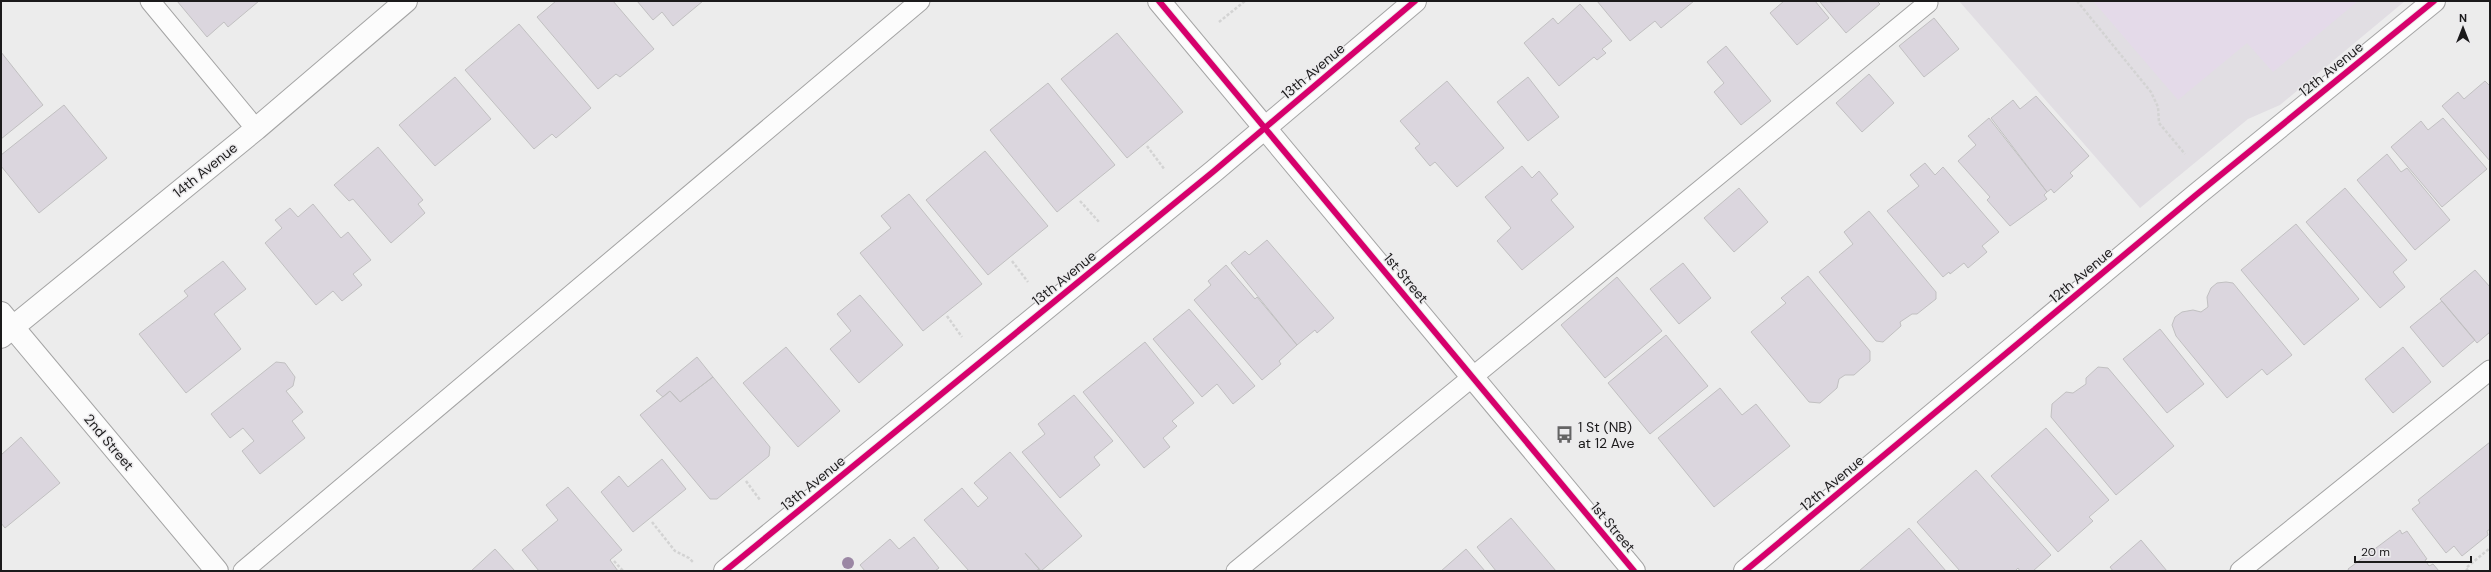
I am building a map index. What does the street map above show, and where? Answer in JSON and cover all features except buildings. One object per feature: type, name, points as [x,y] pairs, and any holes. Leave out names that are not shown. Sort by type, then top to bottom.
[{"type":"street","name":"14th Avenue","points":[[5,325],[256,128],[406,1]]},
{"type":"street","name":"1st Street","points":[[1159,1],[1634,571]]},
{"type":"street","name":"13th Avenue","points":[[725,571],[1265,127],[1415,1]]},
{"type":"street","name":"12th Avenue","points":[[1745,571],[2196,195],[2434,1]]},
{"type":"street","name":"2nd Street","points":[[5,325],[217,571]]},
{"type":"lane","points":[[150,1],[256,128]]},
{"type":"lane","points":[[243,571],[920,1]]},
{"type":"lane","points":[[1236,571],[1928,3]]},
{"type":"lane","points":[[2240,571],[2490,370]]},
{"type":"path","points":[[1219,22],[1245,1]]},
{"type":"path","points":[[2077,1],[2151,92],[2158,107],[2161,127],[2185,154]]},
{"type":"path","points":[[1147,146],[1167,172]]},
{"type":"path","points":[[1080,201],[1101,224]]},
{"type":"path","points":[[1012,261],[1030,284]]},
{"type":"path","points":[[947,316],[962,337]]},
{"type":"path","points":[[746,481],[761,502]]},
{"type":"path","points":[[652,522],[675,551],[689,558],[697,567]]},
{"type":"path","points":[[2468,571],[2466,568],[2490,548]]},
{"type":"path","points":[[614,561],[623,571]]},
{"type":"shaded area","points":[[1959,1],[2405,1],[2280,105],[2248,119],[2140,208]]},
{"type":"shaded area","points":[[2093,1],[2358,1],[2273,72],[2247,43],[2178,100]]},
{"type":"cycle path","points":[[1159,1],[1634,571]]},
{"type":"cycle path","points":[[725,571],[1214,171],[1415,1]]},
{"type":"cycle path","points":[[1745,571],[2196,195],[2434,1]]},
{"type":"place","name":"1 St (NB) at 12 Ave","points":[[1565,435]]}]
